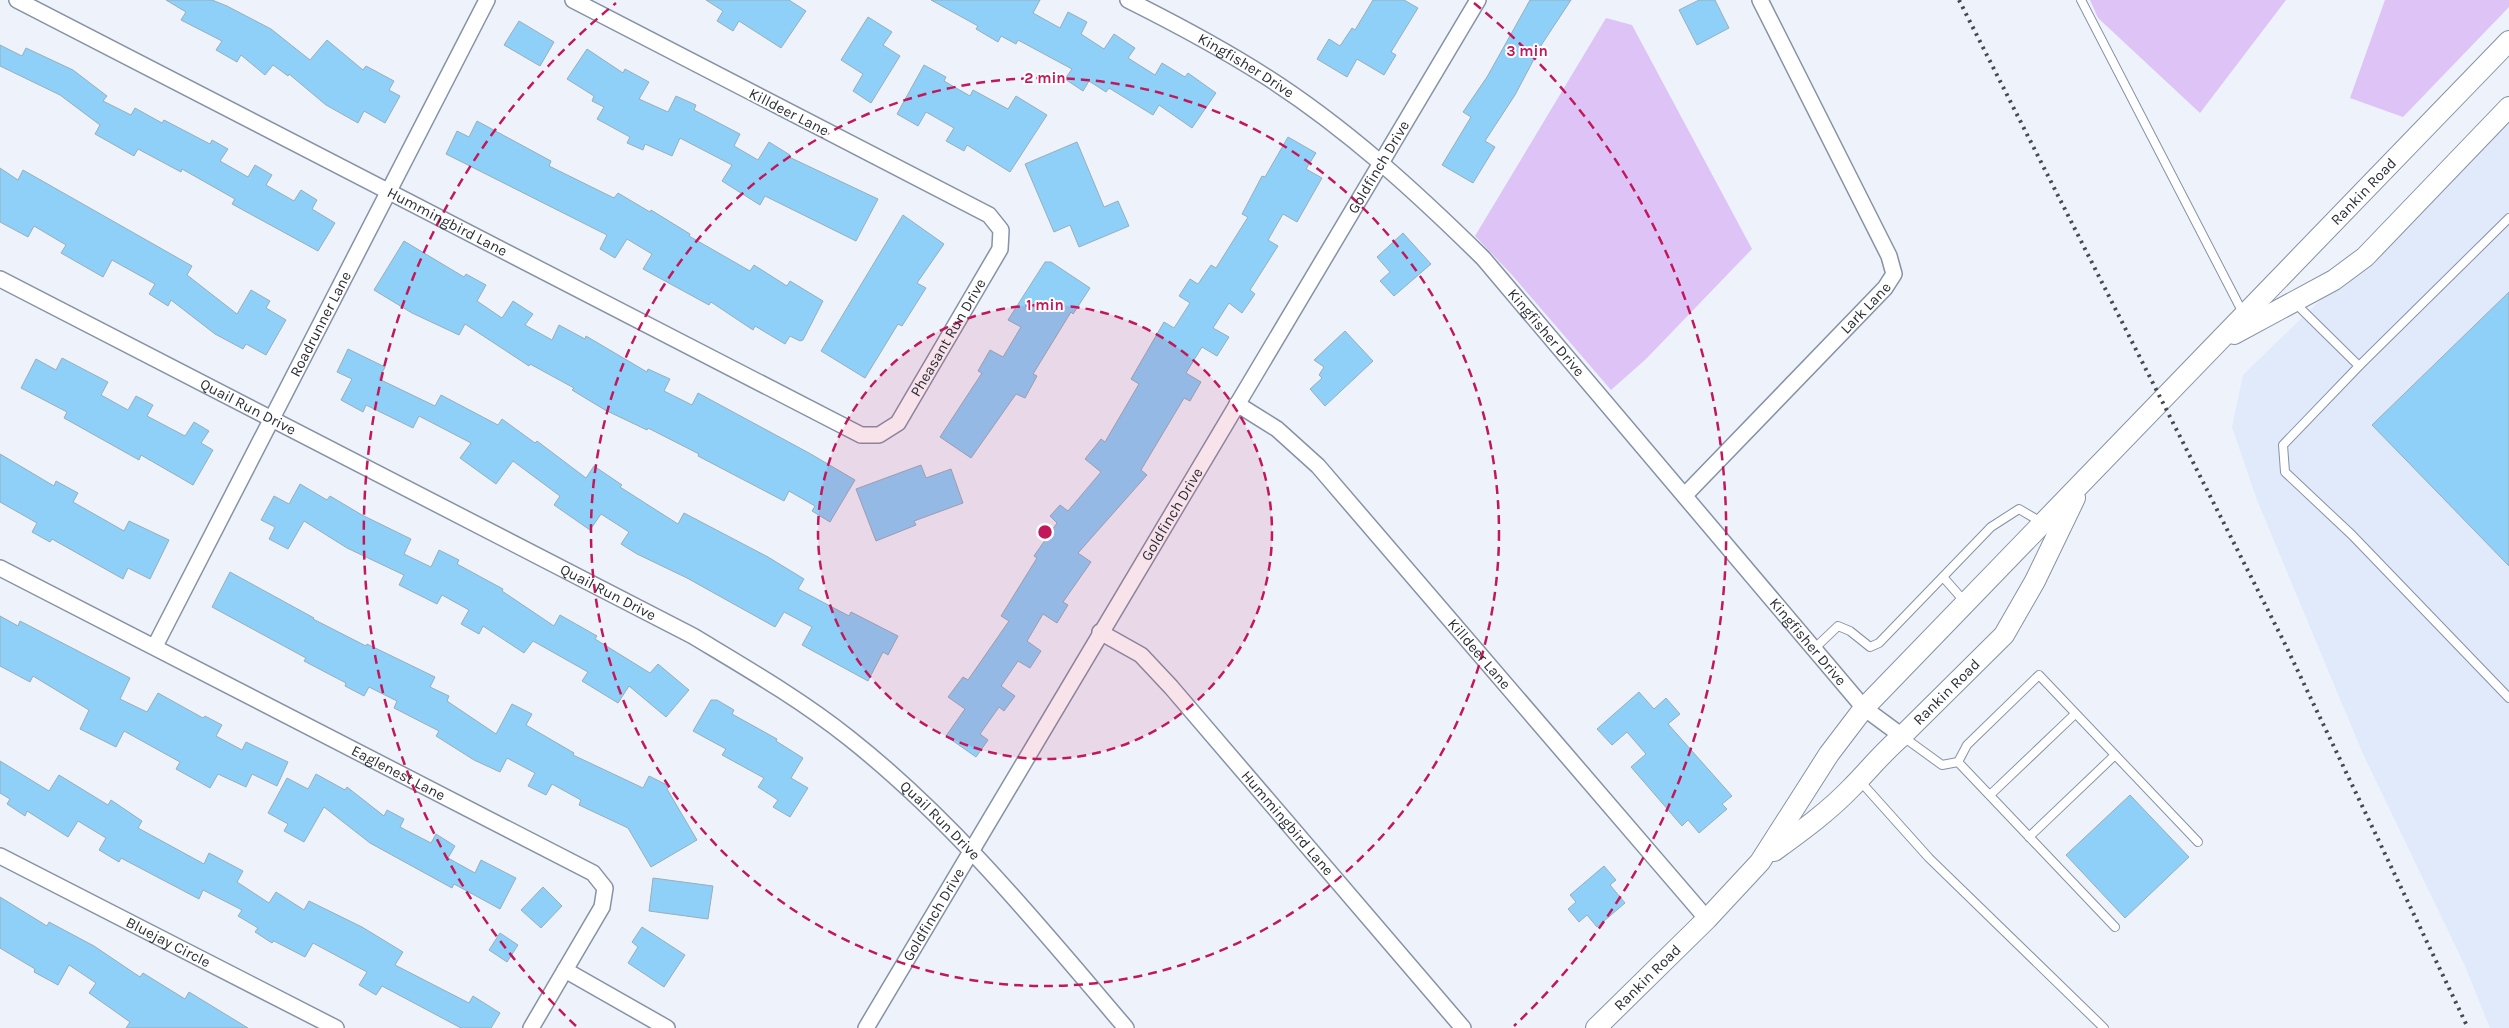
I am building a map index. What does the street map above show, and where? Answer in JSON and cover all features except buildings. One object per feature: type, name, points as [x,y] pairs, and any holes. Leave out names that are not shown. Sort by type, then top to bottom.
[{"type":"street","name":"Hummingbird Lane","points":[[17,0],[861,435],[879,435]]},
{"type":"street","name":"Roadrunner Lane","points":[[154,646],[273,419],[487,0]]},
{"type":"street","name":"Killdeer Lane","points":[[573,0],[989,215],[1000,230]]},
{"type":"street","name":"Kingfisher Drive","points":[[1128,0],[1145,4],[1264,75],[1322,115],[1381,162],[1422,198],[1483,258],[1864,708],[1902,736]]},
{"type":"street","name":"Goldfinch Drive","points":[[866,1028],[1100,632],[1478,0]]},
{"type":"street","name":"Lark Lane","points":[[1685,495],[1885,288],[1894,274],[1889,256],[1760,0]]},
{"type":"street","name":"Rankin Road","points":[[1760,862],[1829,754],[1864,708],[2509,41]]},
{"type":"street","name":"Rankin Road","points":[[2216,343],[2334,280],[2365,257],[2509,107]]},
{"type":"street","name":"Pheasant Run Drive","points":[[879,435],[898,423],[1000,249],[1000,230]]},
{"type":"street","name":"Quail Run Drive","points":[[0,279],[693,636],[782,690],[849,738],[921,801],[972,851],[1126,1028]]},
{"type":"street","name":"Killdeer Lane","points":[[1237,404],[1277,429],[1318,466],[1707,919]]},
{"type":"street","name":"Rankin Road","points":[[1596,1028],[1707,919],[1760,862],[1809,825],[1859,780],[1885,751],[2004,635],[2035,581],[2082,482]]},
{"type":"street","name":"Eaglenest Lane","points":[[0,568],[593,873],[605,888],[602,907],[565,970]]},
{"type":"street","name":"Hummingbird Lane","points":[[1100,632],[1141,655],[1171,687],[1463,1028]]},
{"type":"street","name":"Bluejay Circle","points":[[0,856],[336,1028]]},
{"type":"street","points":[[531,1028],[565,970],[667,1028]]},
{"type":"lane","points":[[2081,0],[2244,315]]},
{"type":"lane","points":[[2509,218],[2359,366],[2283,445],[2285,472],[2352,535],[2509,698]]},
{"type":"lane","points":[[2294,302],[2359,366]]},
{"type":"lane","points":[[1815,648],[1838,626],[1850,631],[1870,647],[1879,643],[1991,527],[2019,509],[2043,523]]},
{"type":"lane","points":[[1943,578],[1967,603]]},
{"type":"lane","points":[[1902,736],[1942,765],[1958,762],[1968,745],[2039,675],[2198,842]]},
{"type":"lane","points":[[1990,795],[2076,714]]},
{"type":"lane","points":[[2030,837],[2115,755]]},
{"type":"lane","points":[[1958,762],[2115,927]]},
{"type":"lane","points":[[1859,780],[1929,858],[2104,1028]]},
{"type":"shaded area","points":[[2090,0],[2286,0],[2200,113],[2098,18]]},
{"type":"shaded area","points":[[2385,0],[2509,0],[2509,7],[2403,117],[2350,98]]},
{"type":"shaded area","points":[[1606,18],[1632,25],[1752,249],[1646,359],[1611,390],[1512,275],[1475,236]]},
{"type":"shaded area","points":[[2509,117],[2509,1028],[2490,1028],[2465,966],[2363,754],[2257,500],[2232,427],[2243,375]]},
{"type":"railway","points":[[1959,0],[2284,642],[2468,1028]]}]
